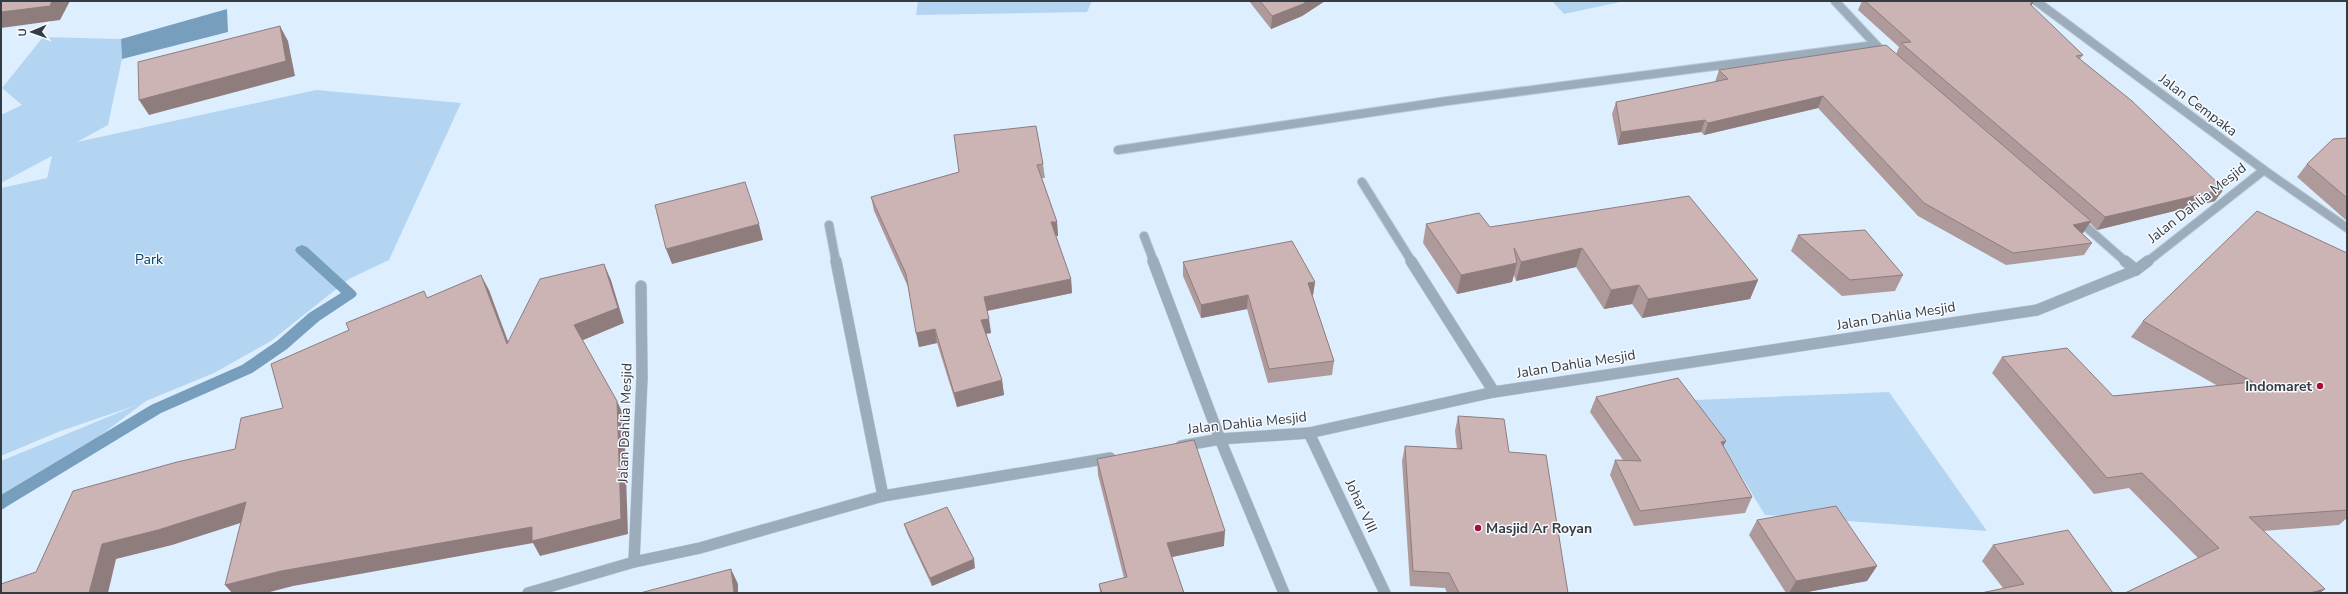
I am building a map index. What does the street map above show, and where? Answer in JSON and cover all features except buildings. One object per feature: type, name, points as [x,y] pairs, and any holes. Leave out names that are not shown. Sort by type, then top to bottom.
[{"type":"street","points":[[1835,1],[1887,55]]},
{"type":"street","name":"Jalan Cempaka","points":[[2036,1],[2264,170],[2347,228]]},
{"type":"street","points":[[1118,150],[1447,101],[1719,67],[1875,44]]},
{"type":"street","name":"Jalan Dahlia Mesjid","points":[[1173,447],[1220,439],[1309,433],[1494,392],[2037,310],[2136,270],[2264,170]]},
{"type":"street","points":[[1362,182],[1494,392]]},
{"type":"street","points":[[2071,214],[2136,270]]},
{"type":"street","points":[[829,225],[883,496]]},
{"type":"street","points":[[1144,236],[1220,439],[1284,593]]},
{"type":"street","name":"Jalan Dahlia Mesjid","points":[[634,562],[642,378],[640,286]]},
{"type":"street","name":"Johar VIII","points":[[1309,433],[1385,593]]},
{"type":"street","points":[[528,593],[634,562],[700,548],[883,496],[1118,456]]},
{"type":"green space","points":[[918,1],[1092,1],[1087,12],[916,15]]},
{"type":"green space","points":[[1552,1],[1625,1],[1564,14]]},
{"type":"green space","name":"Park","points":[[43,37],[121,39],[122,59],[108,125],[77,142],[316,90],[461,103],[389,260],[349,279],[271,341],[214,373],[146,401],[1,511],[1,461],[137,405],[58,432],[1,456],[1,188],[47,178],[52,156],[1,183],[1,115],[22,105],[2,88]]},
{"type":"green space","points":[[1889,392],[1987,531],[1765,515],[1695,400]]},
{"type":"shaded area","points":[[227,9],[228,32],[122,59],[121,39]]},
{"type":"waterway","points":[[1,503],[156,409],[247,369],[282,345],[314,317],[350,294],[302,250]]},
{"type":"place","name":"Indomaret","points":[[2320,386]]},
{"type":"place","name":"Masjid Ar Royan","points":[[1478,528]]}]
